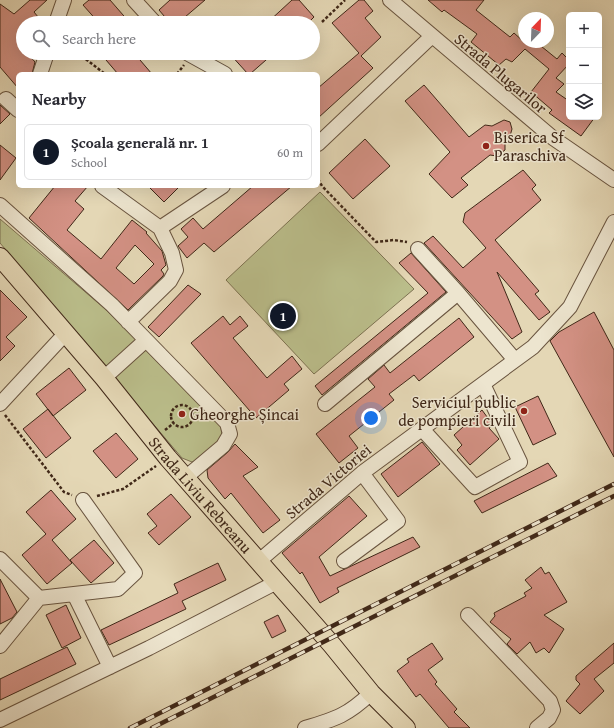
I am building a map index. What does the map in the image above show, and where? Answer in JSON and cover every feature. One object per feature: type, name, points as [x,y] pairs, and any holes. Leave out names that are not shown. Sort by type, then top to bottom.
[{"type":"main road","name":"Strada Liviu Rebreanu","points":[[0,257],[104,378],[185,478],[259,561],[371,693],[406,728]]},
{"type":"street","points":[[58,16],[64,0]]},
{"type":"street","points":[[134,0],[149,16]]},
{"type":"street","name":"Strada Plugarilor","points":[[390,0],[553,138],[614,180]]},
{"type":"street","points":[[320,142],[432,36]]},
{"type":"street","points":[[41,72],[45,60]]},
{"type":"street","points":[[200,60],[221,72]]},
{"type":"street","points":[[6,99],[16,108]]},
{"type":"street","points":[[105,188],[160,228],[172,253],[176,270],[170,281],[128,322]]},
{"type":"street","points":[[160,228],[220,188]]},
{"type":"street","points":[[0,205],[112,305],[227,423],[230,434],[222,446],[185,478]]},
{"type":"street","name":"Strada Victoriei","points":[[259,561],[362,473],[533,347],[570,307],[614,222]]},
{"type":"street","points":[[418,249],[515,360]]},
{"type":"street","points":[[325,404],[458,293]]},
{"type":"street","points":[[2,409],[65,334]]},
{"type":"street","points":[[104,378],[146,340]]},
{"type":"street","points":[[422,429],[475,488],[520,462],[484,384]]},
{"type":"street","points":[[344,561],[398,521],[362,473]]},
{"type":"street","points":[[0,646],[40,598],[118,589],[135,573],[84,500]]},
{"type":"street","points":[[0,559],[40,598]]},
{"type":"street","points":[[0,720],[110,667],[277,582]]},
{"type":"street","points":[[74,594],[110,667]]},
{"type":"street","points":[[468,615],[550,701],[553,710],[549,718],[537,728]]},
{"type":"street","points":[[305,728],[339,718],[358,705],[371,693]]},
{"type":"path","points":[[322,22],[345,0]]},
{"type":"path","points":[[87,60],[102,72]]},
{"type":"path","points":[[320,182],[376,242],[394,240],[409,242],[418,249]]},
{"type":"path","points":[[185,405],[191,410],[192,420],[187,425],[180,426],[172,420],[172,413],[178,406],[185,405]]},
{"type":"path","points":[[2,409],[64,492],[84,500],[123,489],[168,458]]},
{"type":"green space","points":[[320,192],[414,289],[314,374],[226,280]]},
{"type":"green space","points":[[0,219],[104,308],[221,426],[222,438],[198,461],[192,462],[182,458],[0,243]]},
{"type":"building","points":[[30,0],[47,0],[34,12],[37,16],[16,16],[16,60],[33,60],[35,62],[32,72],[16,72],[16,86],[0,67],[0,4],[14,14]]},
{"type":"building","points":[[89,0],[110,0],[124,16],[93,16],[83,5]]},
{"type":"building","points":[[170,0],[205,0],[186,16],[164,16],[159,10]]},
{"type":"building","points":[[292,0],[299,0],[313,16],[275,16]]},
{"type":"building","points":[[359,0],[364,0],[373,11],[365,18],[381,37],[361,56],[373,68],[320,116],[320,86],[359,53],[332,23]]},
{"type":"building","points":[[428,0],[484,0],[476,10],[510,37],[514,33],[518,37],[518,48],[543,48],[557,59],[562,53],[566,57],[566,67],[556,78],[564,84],[556,92],[566,99],[566,120],[593,120],[581,136],[549,113],[552,110],[531,92],[549,69],[525,49],[512,62],[506,59],[499,65],[471,42],[477,34],[444,10],[442,12]]},
{"type":"building","points":[[106,60],[140,60],[150,72],[116,72]]},
{"type":"building","points":[[235,60],[266,60],[252,72],[246,72]]},
{"type":"building","points":[[424,85],[469,137],[485,125],[492,126],[504,120],[510,122],[512,129],[510,136],[505,141],[505,150],[497,156],[490,155],[461,178],[468,185],[452,198],[429,174],[450,152],[405,101]]},
{"type":"building","points":[[0,105],[10,114],[0,124]]},
{"type":"building","points":[[365,139],[390,166],[353,199],[329,173]]},
{"type":"building","points":[[0,145],[16,158],[0,180]]},
{"type":"building","points":[[523,170],[536,185],[532,189],[541,200],[495,240],[539,291],[535,294],[550,312],[539,320],[497,272],[522,332],[512,339],[424,243],[433,236],[463,268],[486,248],[463,222],[465,213]]},
{"type":"building","points":[[53,188],[86,188],[75,201],[84,209],[67,230],[101,259],[132,220],[147,232],[146,233],[162,251],[166,265],[161,270],[164,274],[163,276],[128,310],[29,218]],"holes":[[[135,245],[154,264],[134,284],[116,268]]]},
{"type":"building","points":[[150,188],[178,188],[164,202]]},
{"type":"building","points":[[251,188],[290,188],[214,252],[204,243],[187,258],[178,246],[188,237],[181,229],[193,218],[203,229]]},
{"type":"building","points":[[411,253],[446,292],[322,395],[315,386],[428,293],[399,263]]},
{"type":"building","points":[[188,285],[201,294],[159,337],[148,327]]},
{"type":"building","points":[[0,290],[27,317],[6,337],[15,346],[0,361]]},
{"type":"building","points":[[594,312],[614,350],[614,457],[550,341],[559,332]]},
{"type":"building","points":[[223,316],[230,325],[240,316],[248,326],[233,338],[267,378],[292,356],[302,369],[284,384],[289,390],[256,418],[191,343]]},
{"type":"building","points":[[459,318],[474,337],[419,381],[414,375],[389,394],[394,400],[349,436],[358,448],[339,463],[316,434],[375,387],[368,379],[384,365],[390,373]]},
{"type":"building","points":[[69,368],[86,390],[53,416],[36,394]]},
{"type":"building","points":[[538,396],[556,434],[533,445],[515,407]]},
{"type":"building","points":[[48,409],[71,438],[46,458],[23,429]]},
{"type":"building","points":[[482,410],[493,425],[489,428],[499,439],[470,465],[457,450],[462,445],[454,435]]},
{"type":"building","points":[[116,433],[138,459],[116,478],[93,451]]},
{"type":"building","points":[[422,442],[440,464],[398,497],[381,474]]},
{"type":"building","points":[[235,444],[258,467],[243,476],[280,520],[263,533],[231,493],[225,499],[208,478],[207,470]]},
{"type":"building","points":[[548,463],[557,476],[482,513],[474,501]]},
{"type":"building","points":[[51,490],[76,519],[52,540],[72,563],[47,584],[22,555],[46,534],[26,512]]},
{"type":"building","points":[[171,494],[191,517],[159,545],[148,533],[157,526],[147,514]]},
{"type":"building","points":[[349,496],[367,516],[319,557],[330,576],[413,537],[420,547],[337,588],[339,592],[320,603],[302,572],[300,574],[282,553]]},
{"type":"building","points":[[94,540],[114,563],[91,583],[70,560]]},
{"type":"building","points":[[218,563],[226,580],[182,601],[186,609],[109,645],[101,630],[178,593],[174,584]]},
{"type":"building","points":[[541,567],[545,574],[549,572],[567,602],[544,615],[564,629],[549,653],[544,648],[536,653],[530,642],[517,654],[507,644],[511,639],[490,622],[495,616],[494,613],[526,596],[524,593],[532,588],[525,580]]},
{"type":"building","points":[[0,579],[17,612],[12,618],[0,624]]},
{"type":"building","points":[[66,605],[81,638],[62,648],[46,615]]},
{"type":"building","points":[[278,615],[286,631],[272,638],[264,622]]},
{"type":"building","points":[[432,643],[443,659],[428,670],[437,682],[435,684],[457,709],[454,712],[470,728],[449,728],[420,694],[416,697],[397,671],[409,662],[407,659]]},
{"type":"building","points":[[614,643],[614,663],[594,679],[604,691],[580,714],[566,701],[580,684],[576,680],[576,676]]},
{"type":"building","points":[[67,647],[76,664],[0,700],[0,679]]},
{"type":"railway","points":[[130,728],[614,484]]},
{"type":"railway","points":[[152,728],[614,496]]},
{"type":"place","name":"Biserica Sf Paraschiva","points":[[486,146]]},
{"type":"place","name":"Școala generală nr. 1","points":[[283,316]]},
{"type":"place","name":"Serviciul public de pompieri civili","points":[[524,411]]},
{"type":"place","name":"Gheorghe Șincai","points":[[182,414]]}]
